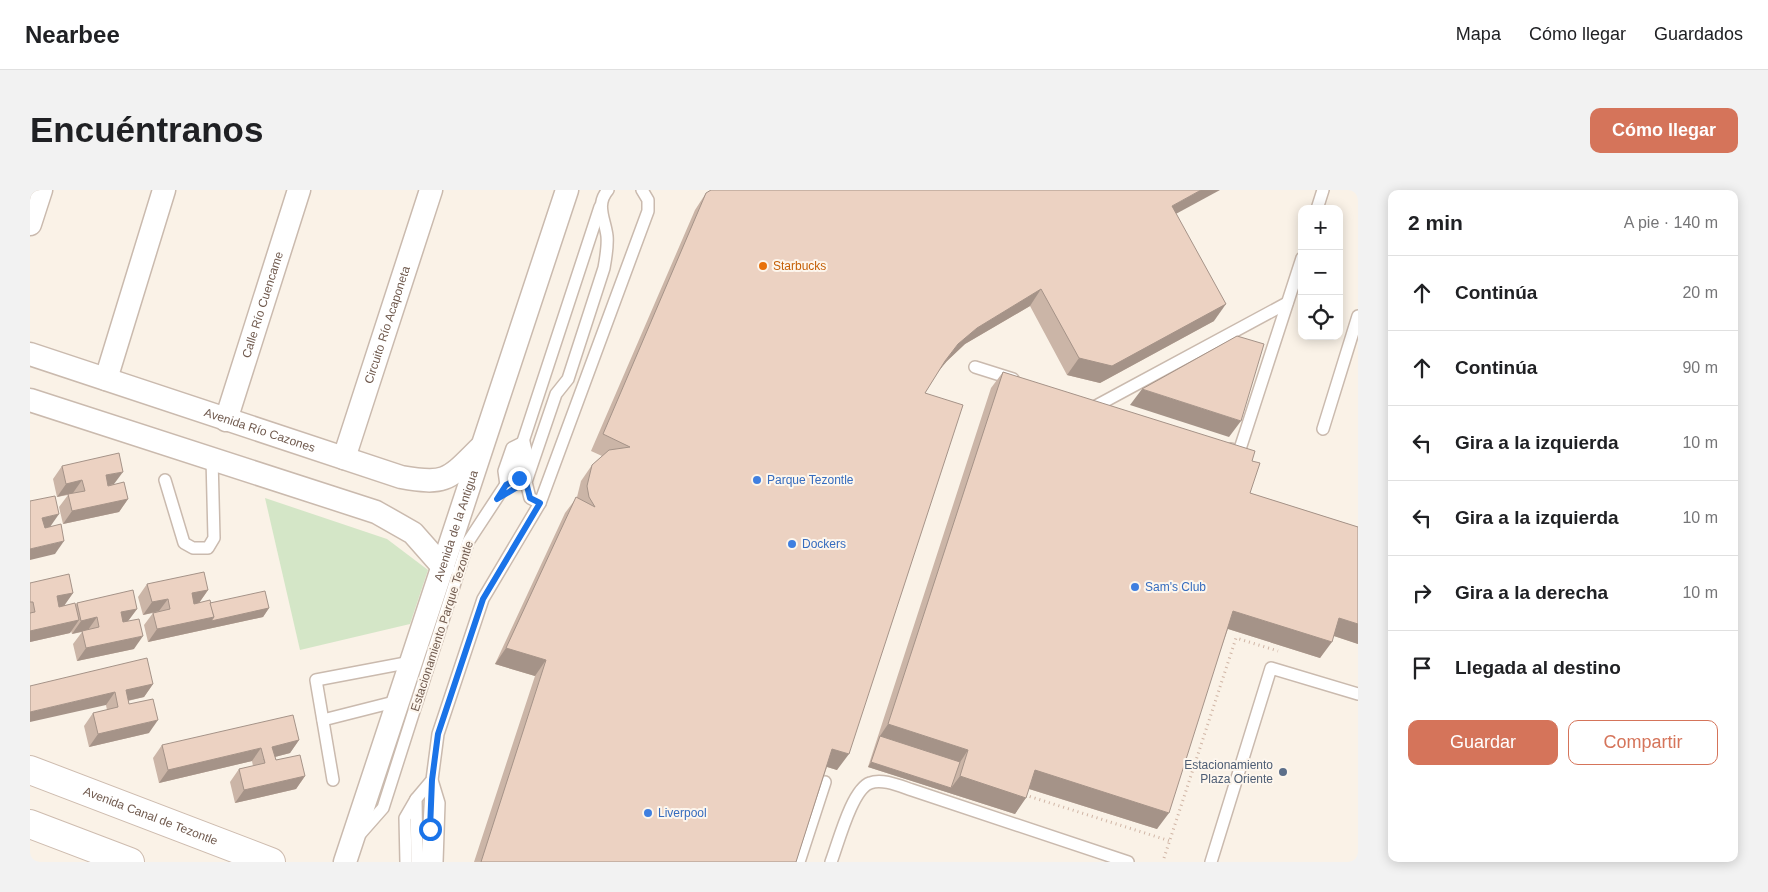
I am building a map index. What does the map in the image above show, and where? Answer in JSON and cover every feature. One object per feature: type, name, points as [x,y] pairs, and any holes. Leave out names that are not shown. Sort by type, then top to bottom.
[{"type":"main road","name":"Avenida Canal de Tezontle","points":[[30,770],[271,862]]},
{"type":"main road","points":[[30,824],[130,862]]},
{"type":"street","points":[[30,224],[41,190]]},
{"type":"street","points":[[106,380],[164,190]]},
{"type":"street","name":"Calle Río Cuencame","points":[[226,420],[299,190]]},
{"type":"street","name":"Circuito Río Acaponeta","points":[[344,458],[431,190]]},
{"type":"street","name":"Avenida de la Antigua","points":[[348,854],[567,190]]},
{"type":"street","name":"Avenida Río Cazones","points":[[30,354],[401,477],[424,481],[450,478],[481,447]]},
{"type":"street","points":[[30,400],[376,512],[413,532],[442,567]]},
{"type":"lane","name":"Estacionamiento Parque Tezontle","points":[[348,854],[382,808],[468,542],[506,485],[524,442],[600,207],[608,190]]},
{"type":"lane","points":[[427,862],[432,780],[438,734],[483,599],[540,503],[648,211],[648,200],[642,190]]},
{"type":"lane","points":[[1318,205],[1323,190]]},
{"type":"lane","points":[[540,503],[530,498],[526,482],[556,394],[568,380],[604,268],[608,250],[607,235],[600,207]]},
{"type":"lane","points":[[1221,446],[1239,452],[1298,270]]},
{"type":"lane","points":[[1114,411],[1091,404],[1287,303]]},
{"type":"lane","points":[[1323,429],[1358,316]]},
{"type":"lane","points":[[975,367],[1021,382]]},
{"type":"lane","points":[[165,480],[184,544],[193,548],[208,548],[214,538],[212,458]]},
{"type":"lane","points":[[497,499],[526,482]]},
{"type":"lane","points":[[333,780],[316,680],[411,662]]},
{"type":"lane","points":[[1212,862],[1271,668],[1358,694]]},
{"type":"lane","points":[[323,720],[398,702]]},
{"type":"lane","points":[[406,862],[405,818],[416,799],[432,780]]},
{"type":"lane","points":[[432,780],[439,803],[437,862]]},
{"type":"lane","points":[[799,862],[825,782]]},
{"type":"lane","points":[[831,862],[858,791],[870,782],[888,783],[1128,862]]},
{"type":"lane","points":[[416,799],[417,862]]},
{"type":"path","points":[[1164,858],[1236,638],[1283,653]]},
{"type":"path","points":[[1016,824],[1025,794],[1170,841]]},
{"type":"green space","points":[[265,498],[387,539],[428,570],[410,624],[300,650]]},
{"type":"building","name":"Parque Tezontle","points":[[711,190],[1201,190],[1172,206],[1226,304],[1112,366],[1079,358],[1041,289],[977,328],[958,344],[925,393],[963,405],[849,754],[832,749],[796,862],[481,862],[546,660],[506,648],[576,497],[595,507],[589,497],[587,486],[592,465],[609,450],[630,447],[603,434],[706,193]]},
{"type":"building","points":[[1237,336],[1264,344],[1241,421],[1142,389]]},
{"type":"building","name":"Sam's Club","points":[[1003,372],[1255,451],[1252,461],[1260,463],[1250,493],[1358,527],[1358,624],[1339,618],[1332,642],[1233,611],[1169,813],[1035,770],[1026,798],[960,776],[968,750],[888,724]]},
{"type":"building","points":[[119,453],[123,472],[106,475],[108,486],[124,482],[128,499],[72,511],[68,494],[85,491],[82,480],[66,484],[62,466]]},
{"type":"building","points":[[55,496],[59,514],[42,518],[45,528],[61,524],[64,541],[30,549],[30,501]]},
{"type":"building","points":[[204,572],[208,590],[192,593],[194,604],[210,600],[214,617],[157,629],[153,613],[170,609],[168,599],[152,602],[147,584]]},
{"type":"building","points":[[69,574],[73,593],[57,596],[59,607],[75,603],[79,620],[30,631],[30,613],[35,612],[33,602],[30,602],[30,583]]},
{"type":"building","points":[[133,590],[137,609],[121,612],[123,622],[139,619],[143,636],[86,648],[82,631],[99,627],[97,617],[81,621],[77,603]]},
{"type":"building","points":[[265,591],[269,608],[211,621],[214,617],[210,603]]},
{"type":"building","points":[[147,658],[153,684],[126,690],[129,704],[153,699],[158,720],[98,734],[93,713],[118,707],[115,692],[30,712],[30,686]]},
{"type":"building","points":[[293,715],[299,740],[272,747],[276,760],[300,755],[305,776],[244,790],[239,769],[265,763],[261,748],[168,770],[162,745]]},
{"type":"building","points":[[880,736],[960,762],[951,788],[871,762]]},
{"type":"place","name":"Starbucks","points":[[763,266]]},
{"type":"place","name":"Parque Tezontle","points":[[757,480]]},
{"type":"place","name":"Dockers","points":[[792,544]]},
{"type":"place","name":"Sam's Club","points":[[1135,587]]},
{"type":"place","name":"Estacionamiento Plaza Oriente","points":[[1283,772]]},
{"type":"place","name":"Liverpool","points":[[648,813]]},
{"type":"route","points":[[430,829],[432,780],[438,734],[483,599],[540,503],[530,498],[526,482],[497,499],[506,485],[519,478]]}]
